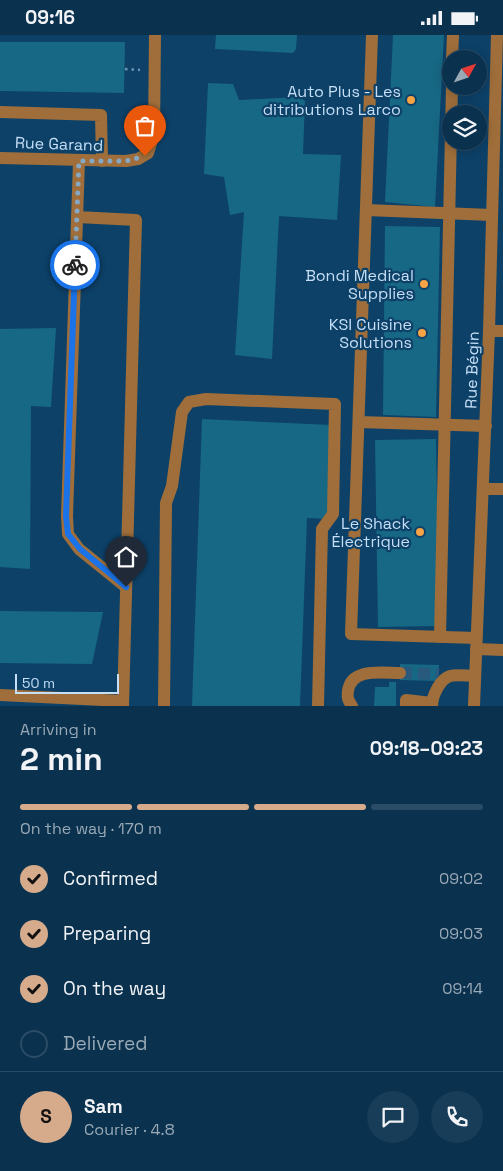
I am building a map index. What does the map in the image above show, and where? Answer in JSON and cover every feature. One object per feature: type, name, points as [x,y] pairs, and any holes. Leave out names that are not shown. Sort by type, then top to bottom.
[{"type":"street","name":"Rue Garand","points":[[0,159],[134,161],[145,156],[150,149],[154,134],[156,35]]},
{"type":"street","points":[[372,35],[351,634],[440,637],[503,649]]},
{"type":"street","points":[[452,50],[453,35]]},
{"type":"street","name":"Rue Bégin","points":[[474,706],[490,331],[492,215],[498,194],[500,59],[497,35]]},
{"type":"street","points":[[440,637],[452,95]]},
{"type":"street","points":[[0,112],[102,115],[102,161]]},
{"type":"street","points":[[79,161],[66,516],[68,534],[80,549],[126,587]]},
{"type":"street","points":[[366,210],[492,215]]},
{"type":"street","points":[[0,695],[123,704],[136,220],[77,217]]},
{"type":"street","points":[[490,331],[503,331]]},
{"type":"street","points":[[164,706],[166,503],[172,486],[182,412],[189,402],[206,399],[335,404],[333,514],[322,529],[318,706]]},
{"type":"street","points":[[359,422],[486,426]]},
{"type":"street","points":[[483,489],[503,489]]},
{"type":"street","points":[[352,706],[347,699],[348,689],[355,677],[368,673],[400,673]]},
{"type":"street","points":[[439,674],[475,676]]},
{"type":"street","points":[[406,706],[406,700],[432,704],[437,689],[445,678],[452,675]]},
{"type":"path","points":[[125,69],[140,70]]},
{"type":"building","points":[[216,35],[297,35],[296,49],[293,53],[215,49]]},
{"type":"building","points":[[393,35],[444,35],[435,207],[385,202]]},
{"type":"building","points":[[0,42],[125,42],[124,93],[0,91]]},
{"type":"building","points":[[208,83],[233,84],[239,100],[299,97],[305,101],[303,154],[341,155],[337,220],[279,216],[272,359],[235,355],[244,212],[230,215],[224,177],[204,174]]},
{"type":"building","points":[[385,226],[440,227],[436,417],[383,415]]},
{"type":"building","points":[[56,328],[51,407],[31,406],[30,569],[0,567],[0,329]]},
{"type":"building","points":[[202,419],[331,425],[328,519],[307,518],[300,706],[192,706]]},
{"type":"building","points":[[436,439],[439,626],[378,627],[375,440]]},
{"type":"building","points":[[0,611],[103,612],[92,664],[0,663]]},
{"type":"building","points":[[400,664],[439,665],[438,681],[400,680]]},
{"type":"building","points":[[389,682],[396,682],[396,706],[374,706],[375,687],[389,687]]},
{"type":"tunnel","points":[[400,673],[439,674]]},
{"type":"way so far","points":[[75,265],[79,161],[134,161],[145,156]]},
{"type":"place","name":"Auto Plus - Les ditributions Larco","points":[[411,100]]},
{"type":"place","name":"Bondi Medical Supplies","points":[[424,284]]},
{"type":"place","name":"KSI Cuisine Solutions","points":[[422,333]]},
{"type":"place","name":"Le Shack Électrique","points":[[420,532]]},
{"type":"route","points":[[75,265],[66,516],[68,534],[80,549],[126,587]]}]
